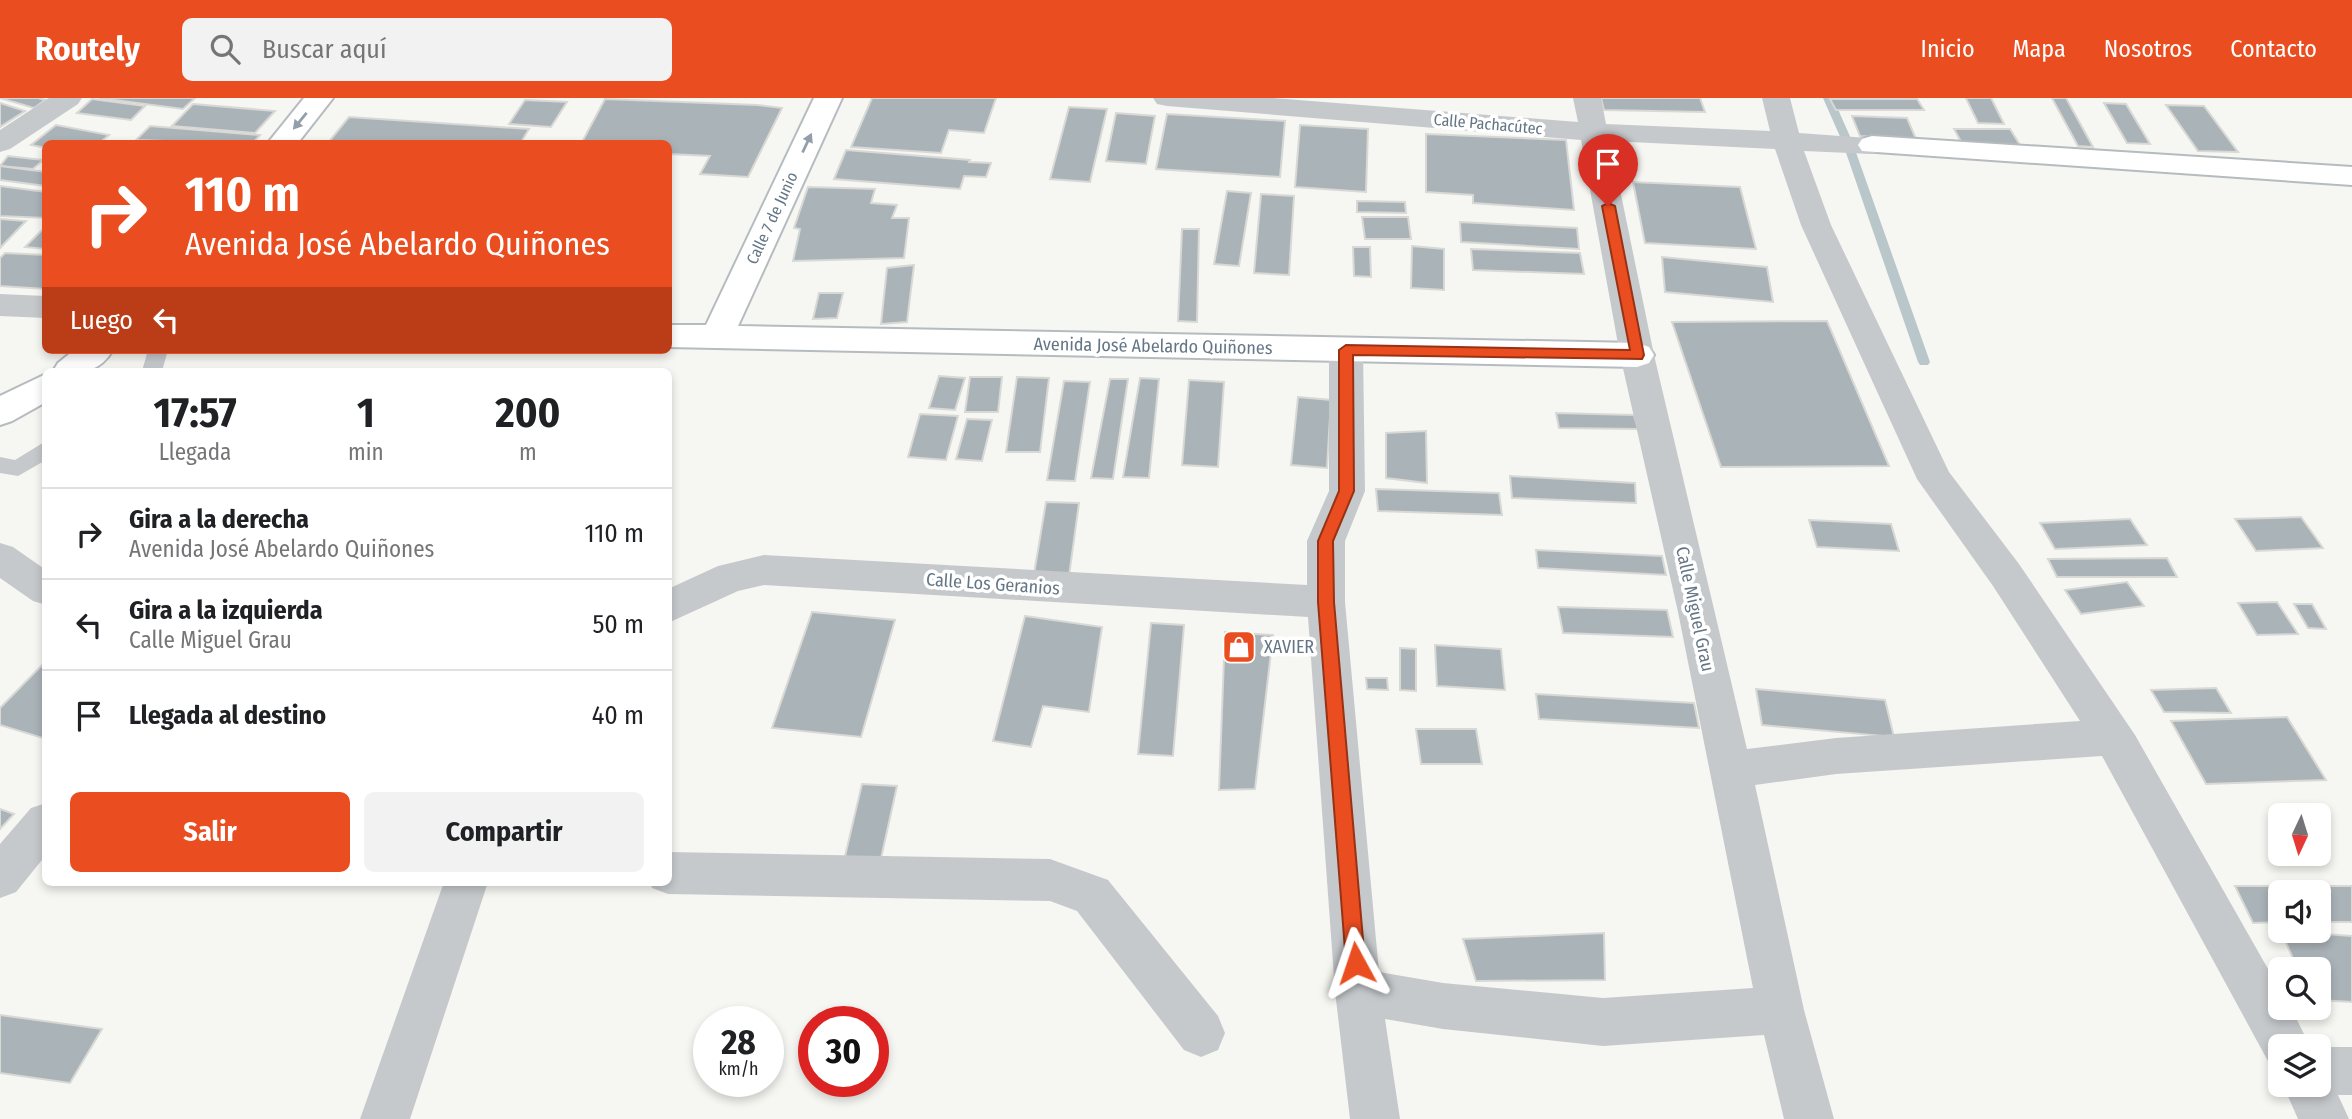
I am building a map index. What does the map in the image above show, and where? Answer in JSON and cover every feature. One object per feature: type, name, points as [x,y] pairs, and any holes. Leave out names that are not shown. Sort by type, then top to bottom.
[{"type":"street","points":[[0,143],[68,98]]},
{"type":"street","points":[[284,140],[319,98]]},
{"type":"street","name":"Calle 7 de Junio","points":[[716,338],[828,98]]},
{"type":"street","name":"Calle Pachacútec","points":[[1167,98],[1591,115],[1799,143],[1872,145],[2352,176]]},
{"type":"street","points":[[1776,98],[1799,143],[1816,225],[1935,480],[2007,575],[2113,737],[2279,1034]]},
{"type":"street","name":"Calle Miguel Grau","points":[[1591,115],[1637,355],[1697,612],[1781,1010],[1809,1119]]},
{"type":"street","points":[[0,305],[42,307]]},
{"type":"street","name":"Avenida José Abelardo Quiñones","points":[[672,336],[1637,355]]},
{"type":"street","points":[[1346,350],[1347,491],[1326,541],[1326,602],[1358,991],[1375,1119]]},
{"type":"street","points":[[74,368],[91,354]]},
{"type":"street","points":[[0,412],[42,388]]},
{"type":"street","points":[[0,558],[42,587]]},
{"type":"street","name":"Calle Los Geranios","points":[[672,605],[732,577],[764,570],[1326,602]]},
{"type":"street","points":[[1730,770],[1836,756],[2113,737]]},
{"type":"street","points":[[0,877],[42,827]]},
{"type":"street","points":[[672,873],[1050,880],[1093,895],[1201,1033]]},
{"type":"street","points":[[385,1119],[465,886]]},
{"type":"street","points":[[1358,991],[1443,1006],[1603,1022],[1781,1010]]},
{"type":"street","points":[[2331,1071],[2352,1071]]},
{"type":"street","points":[[2313,1097],[2325,1119]]},
{"type":"lane","points":[[0,465],[18,468],[42,452]]},
{"type":"building","points":[[0,98],[38,98],[45,100],[34,108]]},
{"type":"building","points":[[99,98],[195,98],[183,109]]},
{"type":"building","points":[[872,98],[996,98],[984,133],[949,130],[941,153],[851,147]]},
{"type":"building","points":[[1601,98],[1700,98],[1705,112],[1604,110]]},
{"type":"building","points":[[1966,98],[1991,98],[2004,124],[1978,123]]},
{"type":"building","points":[[2052,98],[2066,98],[2093,147],[2078,146]]},
{"type":"building","points":[[92,99],[145,106],[131,120],[77,113]]},
{"type":"building","points":[[605,99],[782,108],[748,177],[700,174],[710,156],[672,154],[672,140],[583,140]]},
{"type":"building","points":[[1830,99],[1917,99],[1924,110],[1836,110]]},
{"type":"building","points":[[525,100],[567,102],[551,127],[509,124]]},
{"type":"building","points":[[0,103],[25,111],[0,127]]},
{"type":"building","points":[[2104,103],[2126,104],[2150,144],[2127,143]]},
{"type":"building","points":[[193,104],[275,111],[255,133],[172,126]]},
{"type":"building","points":[[2166,105],[2204,106],[2238,152],[2198,151]]},
{"type":"building","points":[[1069,107],[1107,109],[1090,182],[1050,179]]},
{"type":"building","points":[[1116,113],[1155,116],[1146,164],[1106,161]]},
{"type":"building","points":[[1167,114],[1285,121],[1280,177],[1156,169]]},
{"type":"building","points":[[1852,116],[1907,118],[1916,139],[1860,136]]},
{"type":"building","points":[[349,117],[529,129],[522,140],[330,140]]},
{"type":"building","points":[[56,125],[109,135],[103,140],[42,140],[42,147],[31,145]]},
{"type":"building","points":[[1300,125],[1368,129],[1366,192],[1295,187]]},
{"type":"building","points":[[150,126],[260,135],[256,140],[136,140]]},
{"type":"building","points":[[1954,129],[2010,129],[2020,145],[1963,145]]},
{"type":"building","points":[[1426,134],[1566,140],[1574,210],[1473,203],[1473,195],[1426,192]]},
{"type":"building","points":[[846,150],[991,163],[986,177],[964,176],[960,189],[834,179]]},
{"type":"building","points":[[8,156],[42,160],[33,169],[0,166]]},
{"type":"building","points":[[0,166],[42,171],[42,185],[0,180]]},
{"type":"building","points":[[1633,182],[1740,187],[1756,249],[1645,243]]},
{"type":"building","points":[[0,186],[42,191],[42,218],[0,216]]},
{"type":"building","points":[[808,187],[875,189],[871,203],[897,205],[892,218],[909,218],[904,258],[793,261],[800,229],[794,228]]},
{"type":"building","points":[[1227,191],[1251,193],[1239,266],[1214,264]]},
{"type":"building","points":[[1261,194],[1294,196],[1289,275],[1254,273]]},
{"type":"building","points":[[1357,201],[1405,202],[1406,213],[1357,212]]},
{"type":"building","points":[[1362,217],[1408,217],[1411,239],[1365,239]]},
{"type":"building","points":[[0,219],[26,221],[0,248]]},
{"type":"building","points":[[1460,222],[1577,228],[1579,249],[1461,242]]},
{"type":"building","points":[[1182,229],[1199,229],[1197,322],[1178,321]]},
{"type":"building","points":[[42,230],[42,249],[25,247]]},
{"type":"building","points":[[1412,246],[1444,249],[1444,290],[1411,288]]},
{"type":"building","points":[[1353,247],[1370,247],[1371,277],[1354,276]]},
{"type":"building","points":[[1471,249],[1580,253],[1584,274],[1473,270]]},
{"type":"building","points":[[5,253],[42,255],[42,289],[0,286],[0,258]]},
{"type":"building","points":[[1662,257],[1767,267],[1773,302],[1665,292]]},
{"type":"building","points":[[914,265],[907,322],[881,324],[887,268]]},
{"type":"building","points":[[819,293],[843,293],[837,318],[813,319]]},
{"type":"building","points":[[1827,321],[1889,466],[1721,467],[1672,322]]},
{"type":"building","points":[[939,376],[965,378],[955,410],[929,408]]},
{"type":"building","points":[[970,377],[1002,377],[998,412],[965,412]]},
{"type":"building","points":[[1017,377],[1049,378],[1040,452],[1006,452]]},
{"type":"building","points":[[1140,378],[1159,379],[1149,478],[1123,477]]},
{"type":"building","points":[[1110,379],[1128,379],[1113,479],[1091,478]]},
{"type":"building","points":[[1189,380],[1224,382],[1218,467],[1182,465]]},
{"type":"building","points":[[1064,381],[1090,382],[1075,481],[1047,480]]},
{"type":"building","points":[[1298,397],[1331,400],[1327,468],[1291,465]]},
{"type":"building","points":[[1556,413],[1634,415],[1638,429],[1559,428]]},
{"type":"building","points":[[920,414],[958,416],[946,460],[908,457]]},
{"type":"building","points":[[967,419],[992,420],[982,461],[956,459]]},
{"type":"building","points":[[1426,431],[1427,483],[1386,478],[1386,433]]},
{"type":"building","points":[[1510,476],[1635,483],[1636,503],[1512,498]]},
{"type":"building","points":[[1376,489],[1499,493],[1502,515],[1378,511]]},
{"type":"building","points":[[1046,502],[1079,503],[1069,576],[1034,574]]},
{"type":"building","points":[[2301,517],[2323,548],[2256,551],[2235,519]]},
{"type":"building","points":[[2130,519],[2147,545],[2055,549],[2040,523]]},
{"type":"building","points":[[1809,520],[1891,524],[1899,551],[1817,547]]},
{"type":"building","points":[[1536,550],[1662,556],[1666,575],[1538,568]]},
{"type":"building","points":[[2167,558],[2177,577],[2057,577],[2048,559]]},
{"type":"building","points":[[2127,582],[2144,606],[2081,614],[2065,590]]},
{"type":"building","points":[[2277,602],[2298,634],[2257,635],[2238,603]]},
{"type":"building","points":[[2294,604],[2312,604],[2326,629],[2308,628]]},
{"type":"building","points":[[1558,607],[1667,610],[1673,637],[1563,633]]},
{"type":"building","points":[[812,612],[895,620],[861,737],[772,728]]},
{"type":"building","points":[[1025,616],[1102,627],[1089,712],[1043,706],[1031,747],[993,741]]},
{"type":"building","points":[[1151,623],[1184,625],[1173,756],[1138,754]]},
{"type":"building","points":[[1225,632],[1273,635],[1255,789],[1219,790]]},
{"type":"building","points":[[1435,645],[1501,649],[1505,690],[1437,686]]},
{"type":"building","points":[[1400,648],[1416,649],[1416,691],[1400,690]]},
{"type":"building","points":[[42,665],[42,738],[0,725],[0,708]]},
{"type":"building","points":[[1366,678],[1387,678],[1388,690],[1367,689]]},
{"type":"building","points":[[2216,688],[2231,713],[2164,712],[2151,690]]},
{"type":"building","points":[[1756,689],[1885,700],[1894,737],[1762,725]]},
{"type":"building","points":[[1536,694],[1694,703],[1699,728],[1539,719]]},
{"type":"building","points":[[2287,717],[2326,780],[2206,784],[2171,721]]},
{"type":"building","points":[[1416,729],[1476,729],[1482,764],[1421,764]]},
{"type":"building","points":[[862,784],[897,786],[878,872],[842,869]]},
{"type":"building","points":[[0,809],[14,814],[0,829]]},
{"type":"building","points":[[2235,886],[2268,886],[2268,922],[2253,923]]},
{"type":"building","points":[[2331,886],[2352,886],[2352,922],[2331,922]]},
{"type":"building","points":[[1604,933],[1605,980],[1476,981],[1463,939]]},
{"type":"building","points":[[2331,935],[2352,936],[2352,1002],[2331,1001],[2331,957],[2292,957],[2286,943],[2331,943]]},
{"type":"building","points":[[0,1015],[102,1029],[70,1083],[0,1073]]},
{"type":"waterway","points":[[1828,98],[1847,141],[1924,362]]},
{"type":"place","name":"XAVIER","points":[[1239,647]]},
{"type":"route","points":[[1356,963],[1326,602],[1326,541],[1347,491],[1346,350],[1637,355],[1608,206]]}]
